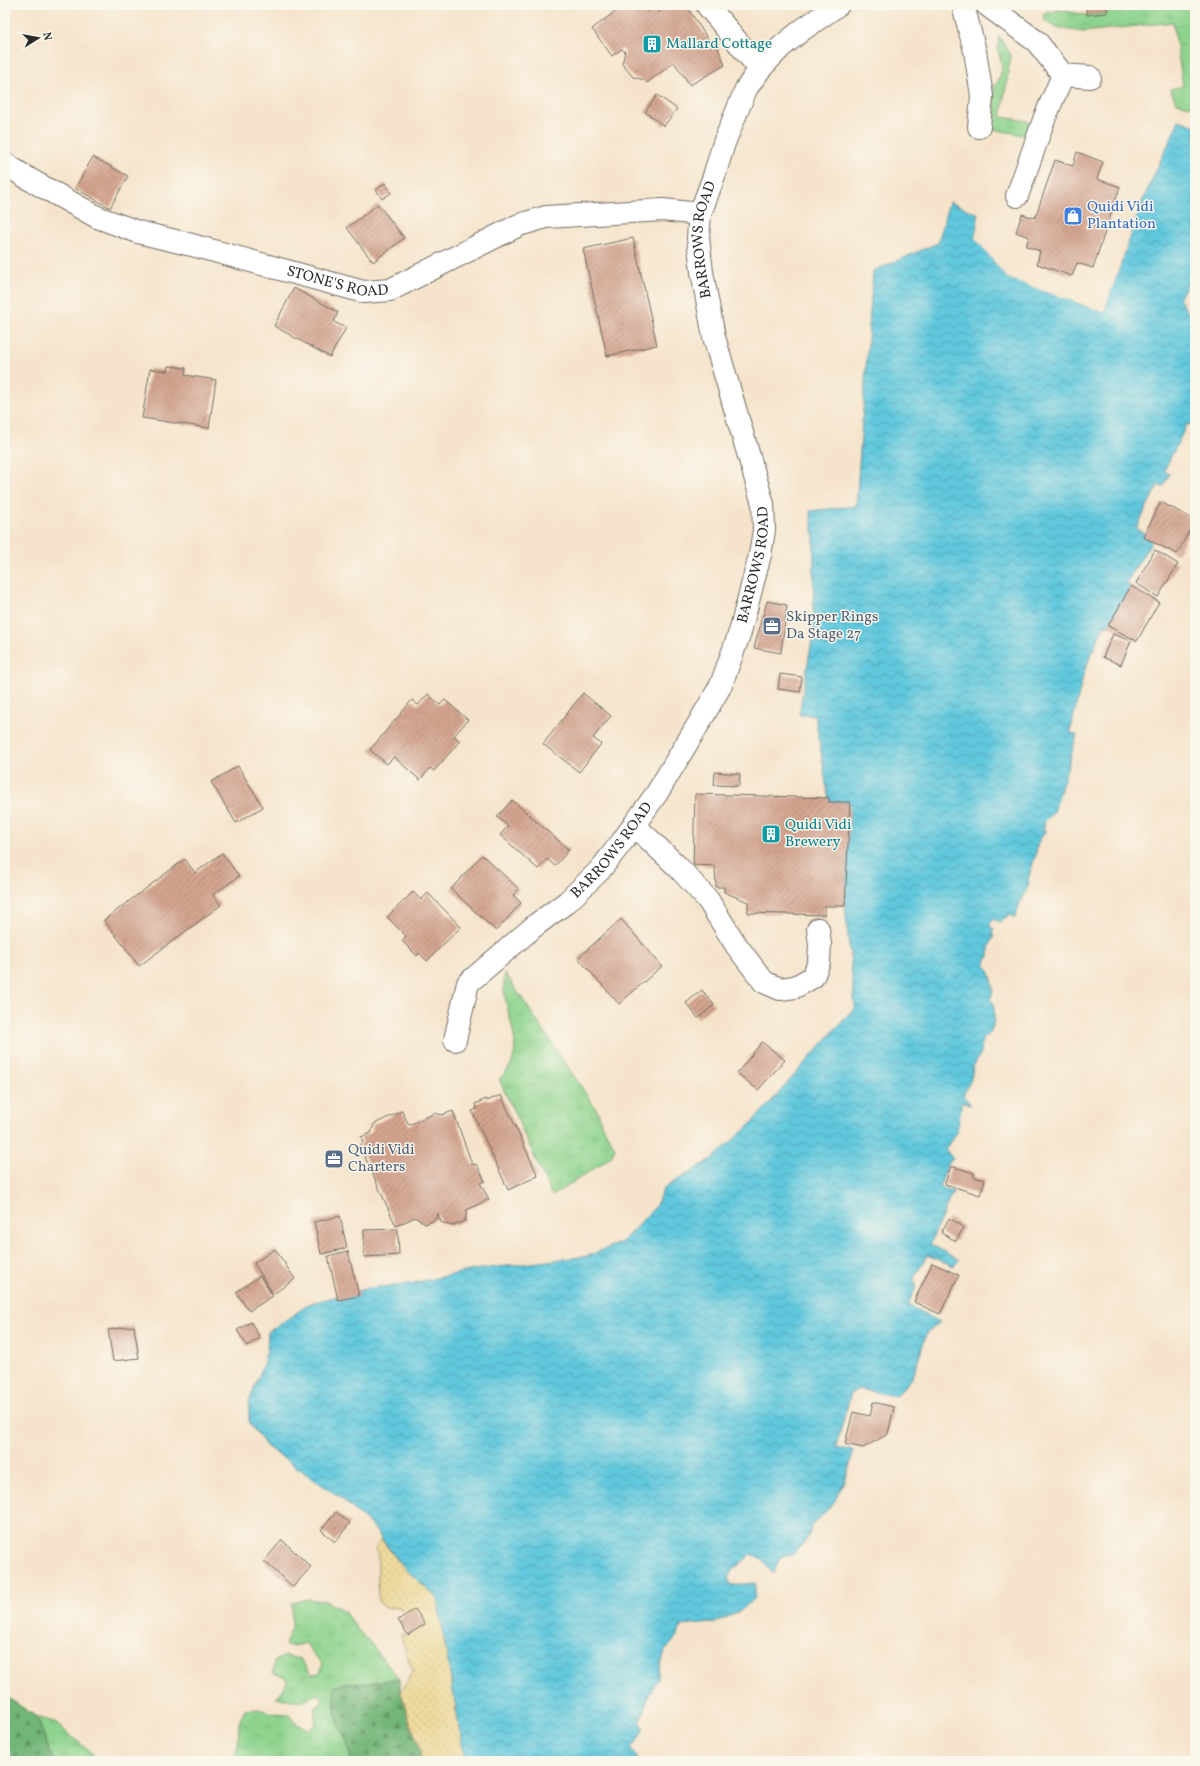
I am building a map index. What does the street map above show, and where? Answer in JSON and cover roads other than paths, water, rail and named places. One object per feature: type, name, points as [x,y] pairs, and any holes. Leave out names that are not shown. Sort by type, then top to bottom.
[{"type":"street","points":[[707,5],[760,69]]},
{"type":"street","name":"BARROWS ROAD","points":[[455,1040],[468,983],[537,924],[567,902],[600,870],[657,793],[721,685],[740,632],[760,555],[764,530],[763,504],[714,337],[706,299],[698,238],[700,214],[724,143],[746,88],[760,69],[781,47],[802,30],[838,5]]},
{"type":"street","points":[[964,5],[975,51],[982,96],[980,127]]},
{"type":"street","points":[[986,5],[1037,42],[1063,75],[1090,77]]},
{"type":"street","points":[[1017,196],[1045,117],[1063,75]]},
{"type":"street","name":"STONE'S ROAD","points":[[5,164],[35,183],[97,217],[138,232],[192,244],[364,292],[390,290],[519,225],[546,217],[663,210],[700,214]]},
{"type":"street","points":[[634,825],[679,868],[708,900],[736,945],[764,982],[780,989],[795,987],[813,977],[819,962],[820,944],[818,929]]},
{"type":"water","points":[[1179,120],[1195,126],[1195,272],[1179,298],[1195,324],[1195,427],[1187,424],[1164,471],[1170,473],[1163,487],[1158,485],[1136,529],[1145,533],[1143,537],[1152,541],[1126,583],[1131,586],[1108,626],[1104,625],[1084,672],[1070,732],[1077,735],[1054,812],[1045,821],[1043,831],[1046,831],[1038,842],[1028,879],[1029,884],[1021,900],[1015,918],[1010,914],[1000,922],[994,919],[991,922],[990,927],[994,929],[992,934],[994,936],[989,947],[989,957],[986,959],[985,965],[990,972],[993,986],[990,999],[994,1004],[993,1024],[990,1033],[987,1037],[982,1039],[981,1054],[973,1067],[971,1079],[963,1095],[971,1105],[962,1101],[957,1133],[945,1149],[953,1159],[948,1162],[940,1187],[953,1191],[930,1244],[959,1260],[954,1266],[927,1255],[914,1278],[916,1287],[908,1305],[940,1322],[927,1332],[913,1377],[896,1396],[859,1389],[851,1393],[836,1447],[854,1451],[845,1481],[833,1504],[812,1526],[807,1539],[792,1555],[780,1557],[773,1574],[762,1559],[751,1554],[735,1568],[727,1579],[731,1585],[755,1583],[755,1598],[739,1612],[713,1623],[681,1626],[678,1636],[665,1651],[658,1679],[648,1696],[645,1711],[640,1722],[644,1727],[639,1738],[631,1748],[636,1756],[636,1761],[465,1761],[437,1598],[403,1567],[373,1527],[341,1498],[267,1447],[249,1423],[249,1401],[262,1368],[267,1350],[268,1332],[311,1303],[369,1288],[403,1285],[474,1270],[588,1256],[622,1242],[655,1207],[664,1188],[712,1159],[752,1123],[855,1007],[845,906],[849,802],[829,802],[815,715],[799,715],[813,634],[814,536],[810,511],[856,506],[873,271],[938,243],[949,202],[979,214],[975,238],[1007,278],[1104,312],[1141,204]]},
{"type":"place","name":"Mallard Cottage","points":[[652,44]]},
{"type":"place","name":"Quidi Vidi Plantation","points":[[1073,216]]},
{"type":"place","name":"Skipper Rings Da Stage 27","points":[[772,626]]},
{"type":"place","name":"Quidi Vidi Brewery","points":[[771,834]]},
{"type":"place","name":"Quidi Vidi Charters","points":[[334,1159]]}]
